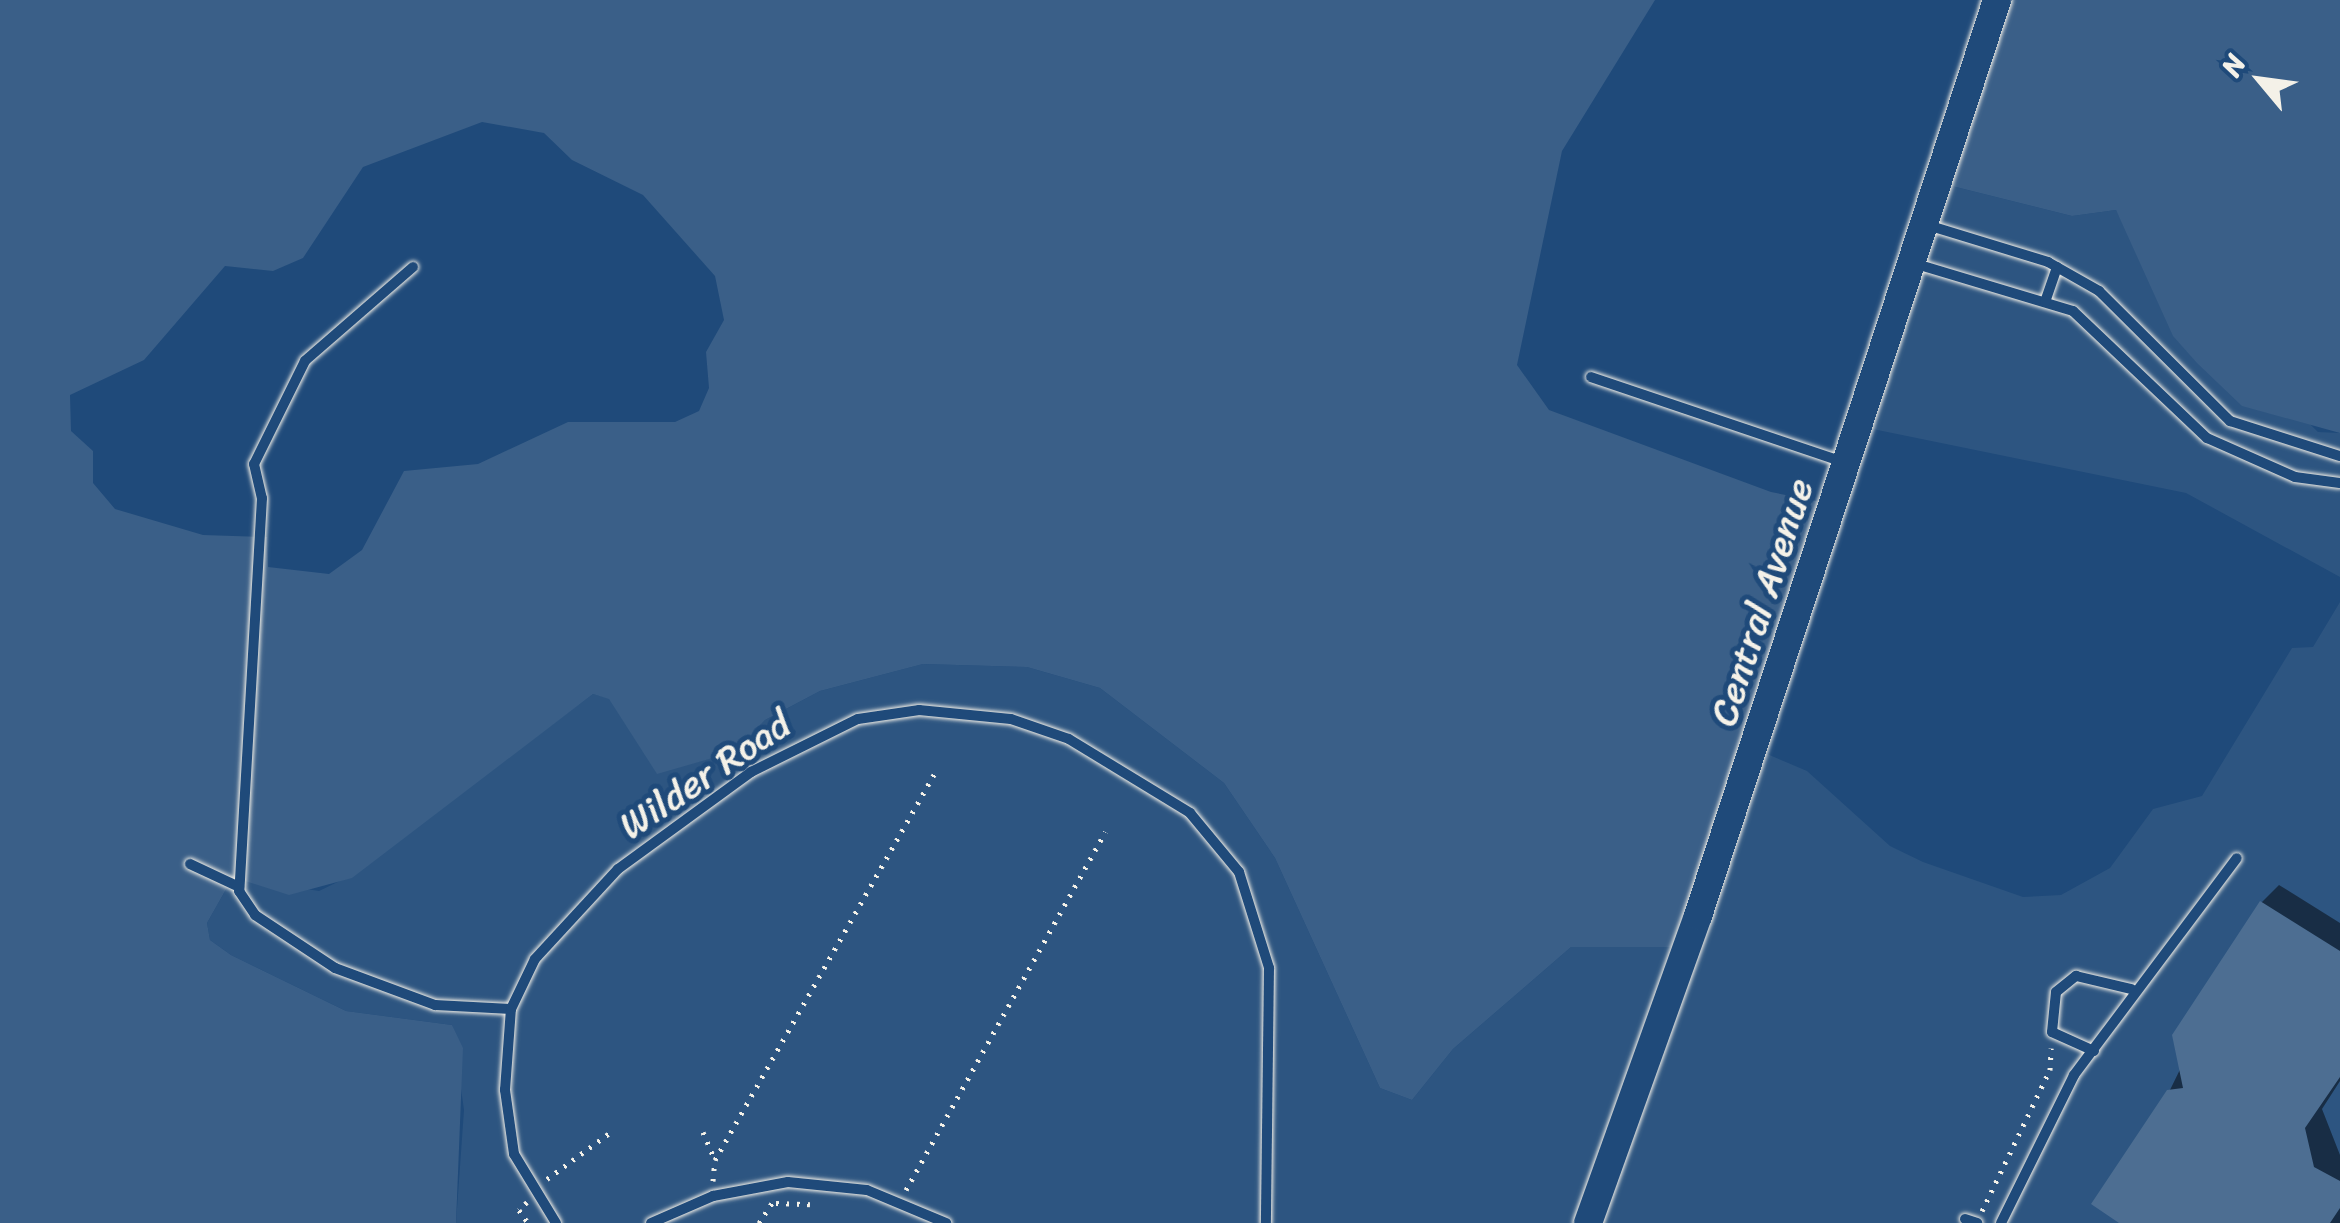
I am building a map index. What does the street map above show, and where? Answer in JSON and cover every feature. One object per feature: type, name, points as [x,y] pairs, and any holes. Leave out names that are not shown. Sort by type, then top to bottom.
[{"type":"main road","name":"Central Avenue","points":[[1588,1223],[1847,464],[1997,0]]},
{"type":"lane","points":[[1924,224],[2057,267],[2098,291],[2230,422],[2340,456]]},
{"type":"lane","points":[[1912,262],[2045,302],[2104,332],[2166,408],[2207,438],[2295,477],[2340,483]]},
{"type":"lane","points":[[413,267],[304,361],[254,464],[262,498],[239,887],[255,915],[334,968],[436,1005],[511,1009],[509,1124],[536,1193],[556,1223]]},
{"type":"lane","points":[[2045,302],[2057,267]]},
{"type":"lane","points":[[1591,377],[1847,464]]},
{"type":"lane","name":"Wilder Road","points":[[511,1009],[575,908],[751,772],[858,719],[964,711],[1030,725],[1145,780],[1190,813],[1239,872],[1268,968],[1266,1223]]},
{"type":"lane","points":[[2001,1223],[2131,989],[2237,858]]},
{"type":"lane","points":[[190,864],[239,887]]},
{"type":"lane","points":[[2094,1051],[2052,1032],[2056,992],[2076,976],[2131,989]]},
{"type":"lane","points":[[651,1223],[713,1196],[833,1184],[899,1202],[946,1223]]},
{"type":"path","points":[[715,1160],[934,774]]},
{"type":"path","points":[[899,1202],[1105,832]]},
{"type":"path","points":[[1973,1222],[2050,1070],[2051,1042]]},
{"type":"path","points":[[528,1223],[519,1210],[612,1131]]},
{"type":"path","points":[[703,1132],[715,1160],[713,1196]]},
{"type":"path","points":[[751,1207],[772,1203],[818,1204]]},
{"type":"path","points":[[758,1223],[772,1203]]},
{"type":"shaded area","points":[[0,0],[1655,0],[1562,151],[1517,365],[1549,410],[1771,492],[1831,504],[1682,947],[1571,947],[1453,1049],[1412,1100],[1380,1088],[1275,858],[1224,783],[1100,688],[1027,667],[923,664],[820,691],[765,720],[737,751],[657,774],[609,699],[593,694],[352,878],[289,895],[233,877],[207,923],[210,940],[231,955],[346,1011],[452,1025],[463,1048],[456,1223],[0,1223]],"holes":[[[482,122],[544,133],[572,160],[643,195],[715,276],[724,320],[706,352],[709,388],[699,411],[675,422],[568,422],[478,464],[404,471],[362,550],[329,574],[268,567],[267,537],[203,535],[115,509],[93,483],[93,451],[71,431],[70,395],[144,360],[225,266],[273,271],[303,258],[363,167]]]},
{"type":"shaded area","points":[[1996,0],[2340,0],[2340,433],[2242,406],[2197,363],[2173,336],[2116,210],[2072,216],[1936,182]]},
{"type":"shaded area","points":[[1936,182],[2072,216],[2116,210],[2141,257],[2318,432],[2340,433],[2340,577],[2186,493],[1858,426]]},
{"type":"shaded area","points":[[2340,602],[2340,1223],[456,1223],[464,1110],[452,1025],[346,1011],[231,955],[210,940],[207,923],[233,877],[319,891],[348,877],[593,694],[609,698],[657,773],[737,751],[765,720],[820,691],[923,664],[1027,667],[1100,688],[1224,783],[1275,858],[1380,1088],[1412,1100],[1453,1049],[1571,947],[1682,947],[1753,748],[1807,771],[1890,846],[1923,862],[2023,897],[2061,895],[2110,868],[2153,809],[2202,796],[2292,648],[2313,647]]},
{"type":"building","points":[[2260,901],[2340,951],[2340,1077],[2305,1128],[2314,1167],[2340,1181],[2340,1208],[2330,1223],[2119,1223],[2091,1204],[2167,1090],[2183,1088],[2172,1035]]}]
